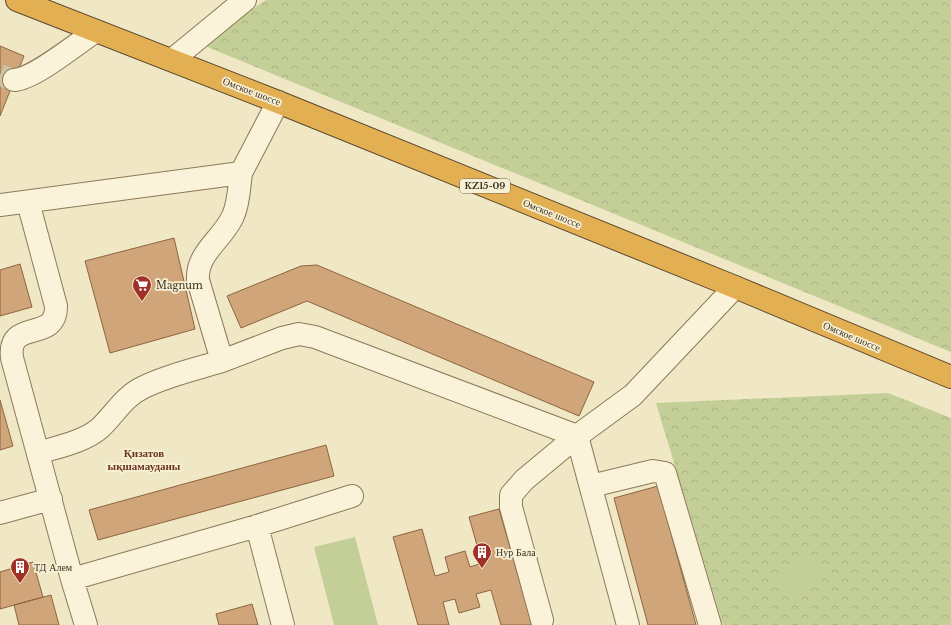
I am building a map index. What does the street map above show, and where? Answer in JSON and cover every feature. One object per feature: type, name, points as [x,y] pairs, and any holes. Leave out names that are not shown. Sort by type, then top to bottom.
[{"type":"highway","name":"Омское шоссе","points":[[17,0],[278,102],[735,287],[951,377]]},
{"type":"lane","points":[[172,60],[244,0]]},
{"type":"lane","points":[[14,80],[22,80],[34,74],[96,31]]},
{"type":"lane","points":[[222,360],[198,280],[197,272],[199,264],[204,256],[233,217],[236,209],[241,173],[278,102]]},
{"type":"lane","points":[[0,205],[241,173]]},
{"type":"lane","points":[[28,202],[56,306],[54,320],[46,326],[16,338],[10,348],[50,499],[86,625]]},
{"type":"lane","points":[[542,620],[511,507],[511,495],[524,480],[577,436],[633,395],[735,287]]},
{"type":"lane","points":[[38,453],[86,437],[99,429],[130,395],[143,387],[282,338],[299,334],[315,337],[577,436]]},
{"type":"lane","points":[[577,436],[628,625]]},
{"type":"lane","points":[[591,486],[652,471],[665,473],[710,625]]},
{"type":"lane","points":[[72,579],[256,526],[352,496]]},
{"type":"lane","points":[[0,513],[50,499]]},
{"type":"lane","points":[[256,526],[283,625]]},
{"type":"green space","points":[[266,0],[951,0],[951,352],[200,44]]},
{"type":"green space","points":[[888,393],[951,418],[951,625],[723,625],[656,403]]},
{"type":"green space","points":[[355,537],[378,625],[334,625],[314,547]]},
{"type":"green space","points":[[799,556],[820,571],[800,602],[778,587]]},
{"type":"building","points":[[0,46],[24,56],[0,116]]},
{"type":"building","points":[[174,238],[195,329],[110,353],[85,261]]},
{"type":"building","points":[[20,264],[32,307],[0,316],[0,270]]},
{"type":"building","points":[[317,265],[594,382],[579,416],[307,301],[241,328],[227,296],[301,266]]},
{"type":"building","points":[[0,400],[13,446],[0,450]]},
{"type":"building","points":[[326,445],[334,476],[98,540],[89,510]]},
{"type":"building","points":[[658,486],[696,625],[648,625],[614,498]]},
{"type":"building","name":"Нур Бала","points":[[499,509],[532,625],[501,625],[491,590],[476,594],[480,607],[459,613],[455,599],[443,602],[449,625],[418,625],[393,537],[422,529],[435,576],[449,572],[445,557],[465,551],[470,567],[482,563],[469,517]]},
{"type":"building","name":"ТД Алем","points":[[33,562],[43,597],[0,609],[0,572]]},
{"type":"building","points":[[51,595],[59,625],[19,625],[14,605]]},
{"type":"building","points":[[252,604],[258,625],[219,625],[216,614]]},
{"type":"tunnel","points":[[0,75],[14,80]]},
{"type":"place","name":"Magnum","points":[[142,302]]},
{"type":"place","name":"Нур Бала","points":[[482,569]]},
{"type":"place","name":"ТД Алем","points":[[20,584]]},
{"type":"district","name":"Қизатов ықшамауданы","points":[[144,459]]}]
